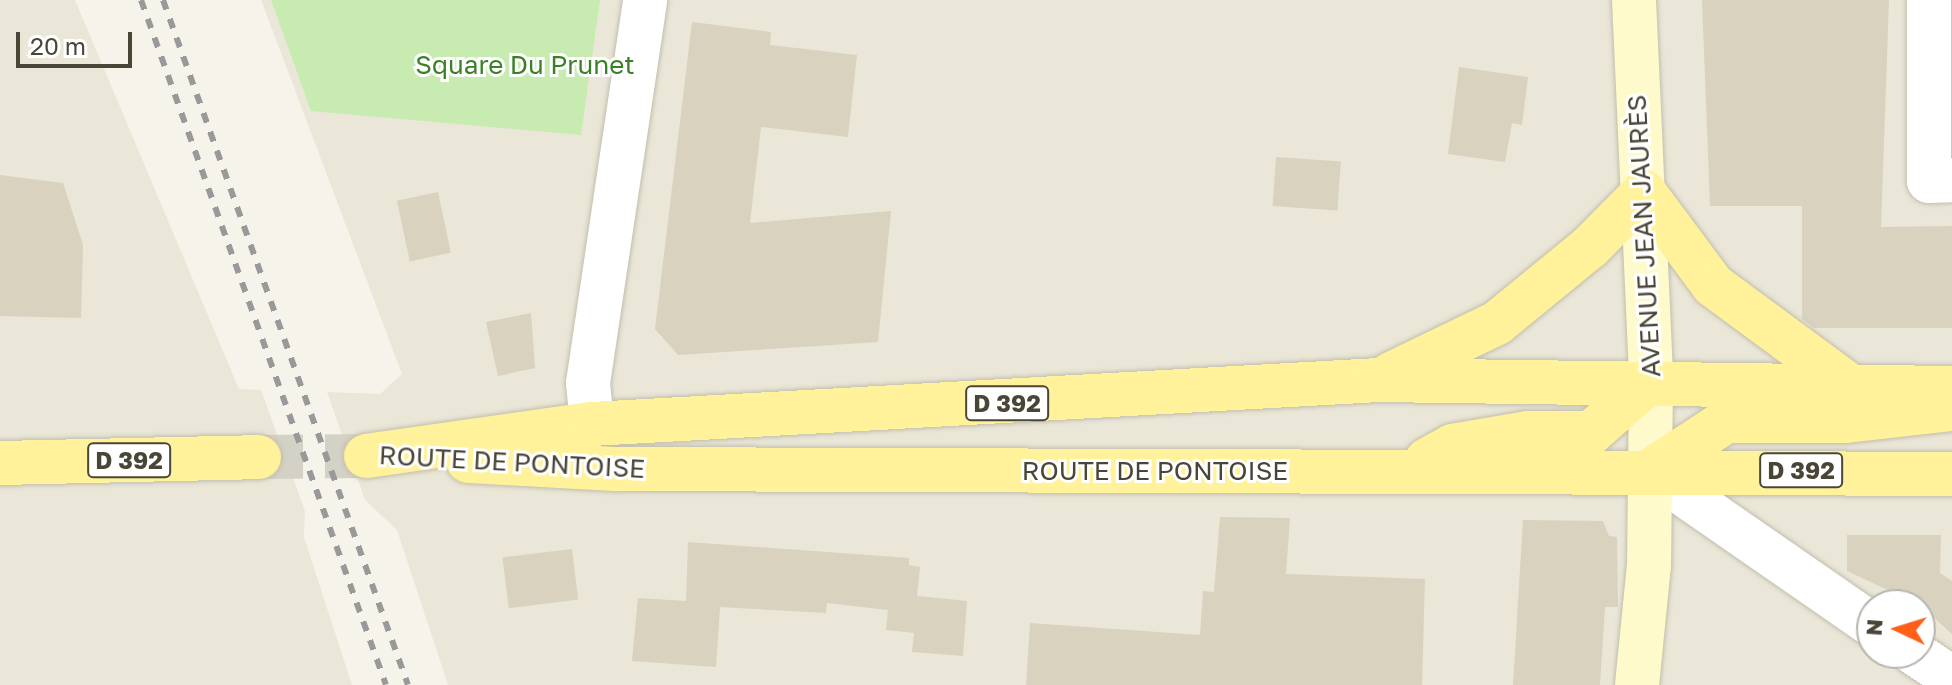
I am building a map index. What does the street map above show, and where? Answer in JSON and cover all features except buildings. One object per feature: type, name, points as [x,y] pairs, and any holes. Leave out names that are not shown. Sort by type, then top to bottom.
[{"type":"main road","name":"AVENUE JEAN JAURÈS","points":[[1634,0],[1651,380],[1650,471],[1637,685]]},
{"type":"main road","points":[[1378,380],[1497,323],[1590,247],[1644,192],[1713,285],[1846,383]]},
{"type":"main road","name":"ROUTE DE PONTOISE","points":[[1650,471],[616,469],[366,456],[592,424],[1378,380],[1651,380]]},
{"type":"main road","points":[[1405,471],[1452,446],[1528,433],[1591,433],[1651,380]]},
{"type":"main road","name":"D 392","points":[[1651,380],[1952,388]]},
{"type":"main road","points":[[1650,471],[1726,421],[1846,421],[1952,409]]},
{"type":"main road","name":"D 392","points":[[0,463],[259,457]]},
{"type":"main road","name":"D 392","points":[[1650,471],[1952,474]]},
{"type":"street","points":[[592,424],[588,383],[645,0]]},
{"type":"street","points":[[1929,0],[1929,181],[1952,180]]},
{"type":"street","points":[[1650,471],[1856,614]]},
{"type":"shaded area","points":[[0,0],[75,0],[239,389],[261,390],[305,511],[304,537],[352,685],[0,685]]},
{"type":"shaded area","points":[[261,0],[1952,0],[1952,685],[448,685],[397,530],[365,500],[327,392],[380,394],[402,374]]},
{"type":"green space","name":"Square Du Prunet","points":[[271,0],[600,0],[581,135],[311,111]]},
{"type":"tunnel","points":[[259,457],[366,456]]},
{"type":"railway","points":[[141,0],[386,685]]},
{"type":"railway","points":[[163,0],[408,685]]}]
